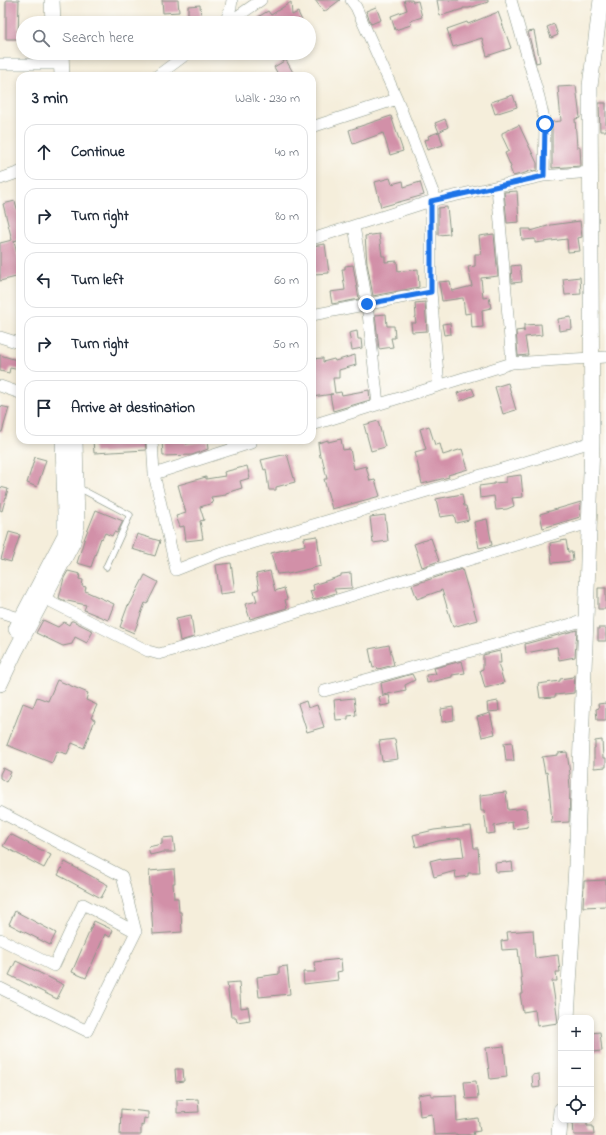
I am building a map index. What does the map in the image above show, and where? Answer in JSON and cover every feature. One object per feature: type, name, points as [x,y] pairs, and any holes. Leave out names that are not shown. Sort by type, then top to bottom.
[{"type":"street","points":[[52,0],[53,16]]},
{"type":"street","points":[[60,0],[60,16]]},
{"type":"street","points":[[228,16],[232,0]]},
{"type":"street","points":[[238,16],[261,0]]},
{"type":"street","points":[[351,0],[356,7],[397,99],[434,201],[431,292],[439,386]]},
{"type":"street","points":[[511,0],[539,97],[545,124],[544,176]]},
{"type":"street","points":[[567,1015],[576,866],[592,442],[599,357],[590,172],[590,86],[601,0]]},
{"type":"street","points":[[162,72],[179,60]]},
{"type":"street","points":[[0,64],[57,64]]},
{"type":"street","points":[[316,126],[397,99]]},
{"type":"street","points":[[316,238],[434,201],[544,176],[590,172]]},
{"type":"street","points":[[0,179],[16,173]]},
{"type":"street","points":[[497,187],[512,363]]},
{"type":"street","points":[[354,226],[367,304],[378,404]]},
{"type":"street","points":[[316,314],[431,292]]},
{"type":"street","points":[[0,338],[16,342]]},
{"type":"street","points":[[316,424],[512,363],[599,357]]},
{"type":"street","points":[[0,386],[16,392]]},
{"type":"street","points":[[152,444],[154,474],[176,570],[219,553],[592,442]]},
{"type":"street","points":[[0,684],[26,621],[65,535],[64,444]]},
{"type":"street","points":[[0,662],[26,621],[44,598],[73,542],[77,525],[75,444]]},
{"type":"street","points":[[154,474],[245,444]]},
{"type":"street","points":[[44,598],[148,652],[159,654],[167,653],[589,523]]},
{"type":"street","points":[[0,612],[26,621]]},
{"type":"street","points":[[324,691],[586,620]]},
{"type":"street","points":[[0,988],[87,1031],[136,932],[122,876],[1,816]]},
{"type":"street","points":[[0,938],[54,966],[83,904],[136,932]]},
{"type":"street","points":[[560,1123],[560,1135]]},
{"type":"lane","points":[[76,486],[130,515],[106,567]]},
{"type":"building","points":[[6,0],[19,0],[19,16],[16,16],[16,39],[6,39]]},
{"type":"building","points":[[162,0],[178,0],[179,12],[163,13]]},
{"type":"building","points":[[315,0],[340,0],[324,12]]},
{"type":"building","points":[[404,0],[412,0],[413,2],[418,1],[422,17],[410,21],[411,25],[395,30],[391,16],[407,10]]},
{"type":"building","points":[[437,0],[488,0],[488,2],[469,8],[463,8],[440,16]]},
{"type":"building","points":[[291,2],[292,15],[298,12],[300,16],[260,16],[268,11],[271,15]]},
{"type":"building","points":[[200,5],[201,16],[188,16],[188,6]]},
{"type":"building","points":[[376,7],[381,20],[371,24],[366,11]]},
{"type":"building","points":[[498,12],[511,48],[487,56],[482,38],[453,47],[447,29],[467,22],[468,24]]},
{"type":"building","points":[[554,24],[558,35],[551,38],[547,27]]},
{"type":"building","points":[[534,31],[540,62],[536,63],[528,32]]},
{"type":"building","points":[[286,60],[293,72],[277,72],[274,67]]},
{"type":"building","points":[[576,86],[580,118],[575,119],[577,147],[580,147],[581,166],[552,168],[552,122],[561,121],[558,87]]},
{"type":"building","points":[[513,95],[517,107],[495,114],[491,102]]},
{"type":"building","points":[[599,103],[606,103],[606,131],[600,131]]},
{"type":"building","points":[[391,116],[403,151],[390,155],[383,133],[353,144],[349,130]]},
{"type":"building","points":[[445,119],[448,127],[439,132],[435,123]]},
{"type":"building","points":[[519,125],[537,163],[537,170],[532,170],[513,176],[505,153],[509,151],[502,133]]},
{"type":"building","points":[[439,132],[443,145],[427,150],[424,140],[429,139],[428,136]]},
{"type":"building","points":[[390,178],[392,184],[403,181],[404,187],[420,182],[424,195],[381,207],[375,182]]},
{"type":"building","points":[[517,191],[519,222],[507,223],[504,192]]},
{"type":"building","points":[[15,201],[16,205],[16,240],[14,241],[16,249],[16,277],[0,281],[0,243],[12,240],[3,204]]},
{"type":"building","points":[[447,207],[450,234],[438,235],[438,208]]},
{"type":"building","points":[[580,221],[582,237],[578,238],[580,251],[568,252],[567,239],[535,243],[535,239],[522,240],[521,229],[531,229],[531,231],[551,225]]},
{"type":"building","points":[[379,234],[382,256],[385,256],[385,262],[397,261],[398,272],[418,269],[419,287],[373,296],[367,263],[365,236]]},
{"type":"building","points":[[494,234],[498,276],[481,278],[483,298],[489,297],[491,308],[482,310],[483,327],[472,328],[471,313],[465,314],[463,298],[442,301],[439,282],[450,281],[452,291],[472,286],[468,267],[475,266],[475,254],[481,254],[479,236]]},
{"type":"building","points":[[325,244],[329,273],[316,274],[316,245]]},
{"type":"building","points":[[353,265],[359,299],[332,304],[330,292],[345,290],[342,269],[345,269],[345,266]]},
{"type":"building","points":[[520,265],[522,282],[512,283],[511,266]]},
{"type":"building","points":[[580,277],[581,294],[565,295],[563,279]]},
{"type":"building","points":[[425,302],[427,331],[412,332],[411,323],[416,323],[415,303]]},
{"type":"building","points":[[386,314],[387,326],[394,326],[395,338],[391,338],[393,347],[379,349],[375,315]]},
{"type":"building","points":[[571,317],[572,329],[559,331],[558,319]]},
{"type":"building","points":[[450,323],[451,334],[444,335],[442,324]]},
{"type":"building","points":[[541,324],[542,335],[525,337],[528,355],[518,356],[516,331],[524,330],[524,325]]},
{"type":"building","points":[[357,331],[358,339],[361,339],[362,348],[352,350],[349,333]]},
{"type":"building","points":[[0,355],[16,360],[16,369],[10,368],[9,373],[0,371]]},
{"type":"building","points":[[355,355],[356,365],[339,370],[339,378],[333,378],[335,393],[341,392],[342,395],[369,390],[370,400],[333,411],[330,394],[316,396],[316,359],[323,358],[323,362],[334,359],[335,361]]},
{"type":"building","points":[[508,383],[516,410],[503,414],[495,387]]},
{"type":"building","points":[[472,388],[475,395],[460,401],[457,393]]},
{"type":"building","points":[[0,406],[9,408],[2,432],[0,432]]},
{"type":"building","points":[[378,421],[385,447],[371,451],[364,425]]},
{"type":"building","points":[[429,426],[435,445],[440,444],[443,455],[462,449],[468,469],[448,475],[449,477],[422,484],[415,452],[426,449],[420,429]]},
{"type":"building","points":[[341,439],[343,450],[350,449],[354,469],[366,466],[370,481],[375,480],[380,496],[332,509],[324,479],[327,479],[322,457],[320,457],[318,443],[328,440],[328,442]]},
{"type":"building","points":[[93,444],[145,444],[146,450],[94,453]]},
{"type":"building","points":[[162,444],[207,444],[208,449],[192,455],[163,456]]},
{"type":"building","points":[[287,454],[295,482],[276,487],[276,490],[269,490],[266,469],[264,470],[261,460]]},
{"type":"building","points":[[35,457],[46,460],[37,487],[27,483]]},
{"type":"building","points":[[247,466],[250,478],[240,481],[242,488],[226,493],[226,495],[211,497],[213,503],[200,507],[204,520],[200,521],[203,539],[186,541],[184,526],[180,527],[176,516],[186,513],[178,485],[206,477],[206,479],[225,476],[224,472]]},
{"type":"building","points":[[521,475],[523,497],[512,498],[514,506],[507,509],[496,510],[494,496],[480,498],[479,486],[506,482],[506,477]]},
{"type":"building","points":[[0,487],[8,489],[2,511],[0,510]]},
{"type":"building","points":[[462,494],[469,520],[456,523],[454,515],[440,517],[436,499]]},
{"type":"building","points":[[581,502],[580,517],[543,528],[540,514]]},
{"type":"building","points":[[96,510],[123,521],[117,533],[114,532],[112,536],[105,533],[102,539],[101,538],[91,567],[77,563],[85,537]]},
{"type":"building","points":[[385,515],[388,541],[373,543],[370,517]]},
{"type":"building","points":[[487,519],[492,545],[479,548],[474,522]]},
{"type":"building","points":[[9,532],[20,535],[11,562],[1,559]]},
{"type":"building","points":[[137,534],[160,541],[155,556],[132,549]]},
{"type":"building","points":[[317,536],[321,566],[288,574],[277,574],[271,553],[305,545],[304,538]]},
{"type":"building","points":[[431,538],[439,561],[422,567],[414,544]]},
{"type":"building","points":[[566,540],[568,552],[572,552],[573,561],[552,563],[550,543]]},
{"type":"building","points":[[231,563],[235,592],[220,594],[216,565]]},
{"type":"building","points":[[462,569],[477,620],[453,627],[442,590],[417,599],[412,585]]},
{"type":"building","points":[[68,571],[80,574],[79,579],[83,580],[82,586],[86,587],[85,591],[114,604],[108,620],[84,610],[86,605],[59,598],[64,578]]},
{"type":"building","points":[[270,571],[275,591],[284,588],[287,599],[285,600],[287,608],[250,619],[245,604],[257,601],[254,591],[259,589],[256,574]]},
{"type":"building","points":[[351,573],[352,588],[334,589],[336,593],[313,600],[310,591],[314,590],[313,585],[341,576],[341,574]]},
{"type":"building","points":[[145,575],[158,582],[147,604],[145,603],[134,633],[120,627],[128,605],[129,606]]},
{"type":"building","points":[[598,588],[606,588],[606,609],[598,609]]},
{"type":"building","points":[[191,615],[194,637],[180,641],[176,618]]},
{"type":"building","points":[[43,620],[58,627],[64,622],[69,625],[71,621],[73,621],[93,631],[87,643],[75,637],[72,644],[63,646],[36,633]]},
{"type":"building","points":[[598,628],[606,628],[606,641],[598,641]]},
{"type":"building","points":[[577,630],[575,657],[559,660],[557,647],[526,653],[525,644]]},
{"type":"building","points":[[389,645],[394,665],[378,669],[377,667],[373,668],[369,649]]},
{"type":"building","points":[[500,651],[501,663],[498,663],[504,683],[485,688],[480,670],[483,669],[483,655]]},
{"type":"building","points":[[462,661],[465,673],[452,675],[452,677],[427,683],[426,675],[436,674],[434,668]]},
{"type":"building","points":[[412,674],[415,680],[405,685],[406,690],[383,695],[381,683]]},
{"type":"building","points":[[575,675],[574,693],[540,698],[538,684],[560,681],[560,679],[573,677]]},
{"type":"building","points":[[57,680],[88,693],[86,700],[97,705],[91,718],[95,720],[84,748],[72,743],[67,754],[57,751],[52,763],[7,745],[23,703],[33,707],[37,697],[48,701]]},
{"type":"building","points":[[389,695],[391,704],[381,706],[379,697]]},
{"type":"building","points":[[354,698],[356,715],[348,716],[348,719],[336,720],[334,700]]},
{"type":"building","points":[[306,701],[308,708],[317,705],[324,727],[307,732],[298,704]]},
{"type":"building","points":[[498,701],[499,711],[488,712],[487,703]]},
{"type":"building","points":[[606,703],[606,720],[597,720],[596,709],[599,708],[598,704]]},
{"type":"building","points":[[453,707],[454,720],[442,722],[441,709]]},
{"type":"building","points":[[490,713],[495,734],[482,737],[477,717]]},
{"type":"building","points":[[395,739],[398,759],[382,761],[379,741]]},
{"type":"building","points":[[602,740],[603,758],[606,758],[606,767],[594,768],[595,741]]},
{"type":"building","points":[[512,742],[514,761],[506,761],[504,743]]},
{"type":"building","points":[[567,752],[570,774],[569,822],[552,823],[547,772],[545,773],[542,757]]},
{"type":"building","points":[[3,768],[11,772],[6,782],[0,778]]},
{"type":"building","points":[[506,792],[508,810],[526,808],[528,827],[513,829],[512,822],[494,826],[495,833],[487,834],[484,811],[481,811],[480,795]]},
{"type":"building","points":[[471,826],[474,848],[478,848],[480,873],[468,873],[468,876],[456,878],[455,871],[434,877],[430,861],[441,858],[464,857],[461,838],[438,841],[416,847],[413,835],[434,830]]},
{"type":"building","points":[[10,834],[51,855],[44,868],[3,846]]},
{"type":"building","points":[[173,837],[175,852],[163,852],[150,855],[148,847],[162,844],[162,838]]},
{"type":"building","points":[[65,862],[108,885],[101,898],[58,875]]},
{"type":"building","points":[[512,862],[513,871],[496,872],[495,863]]},
{"type":"building","points":[[174,869],[174,898],[178,898],[179,912],[181,912],[182,932],[153,934],[149,871]]},
{"type":"building","points":[[606,880],[606,906],[583,907],[584,881]]},
{"type":"building","points":[[15,911],[56,933],[50,945],[9,924]]},
{"type":"building","points":[[94,921],[113,930],[110,937],[105,934],[86,978],[72,972]]},
{"type":"building","points":[[533,930],[535,958],[558,955],[560,972],[556,972],[557,981],[552,981],[558,1023],[537,1026],[535,1010],[523,1012],[520,994],[523,994],[518,949],[502,950],[501,941],[508,940],[507,932]]},
{"type":"building","points":[[341,959],[342,971],[337,972],[338,980],[304,984],[303,972],[315,972],[314,962]]},
{"type":"building","points":[[16,961],[64,985],[57,999],[9,975]]},
{"type":"building","points":[[287,966],[290,994],[259,997],[257,977],[279,974],[279,967]]},
{"type":"building","points":[[239,982],[241,1008],[248,1007],[250,1020],[237,1022],[236,1017],[231,1017],[227,983]]},
{"type":"building","points":[[600,1032],[602,1051],[594,1052],[594,1033]]},
{"type":"building","points":[[504,1046],[507,1077],[490,1079],[486,1048]]},
{"type":"building","points":[[175,1069],[183,1069],[184,1081],[176,1082]]},
{"type":"building","points":[[539,1074],[540,1087],[533,1088],[532,1075]]},
{"type":"building","points":[[476,1081],[478,1098],[466,1099],[464,1082]]},
{"type":"building","points":[[431,1093],[431,1096],[456,1095],[457,1121],[478,1118],[480,1131],[473,1132],[474,1135],[434,1135],[432,1114],[420,1116],[418,1095]]},
{"type":"building","points":[[198,1099],[199,1112],[177,1113],[177,1100]]},
{"type":"building","points":[[121,1109],[148,1112],[148,1119],[144,1118],[143,1126],[141,1125],[141,1135],[120,1135]]},
{"type":"building","points":[[573,1123],[587,1123],[587,1126],[593,1126],[594,1135],[574,1135]]},
{"type":"route","points":[[367,304],[431,292],[431,201],[544,176],[545,124]]}]
